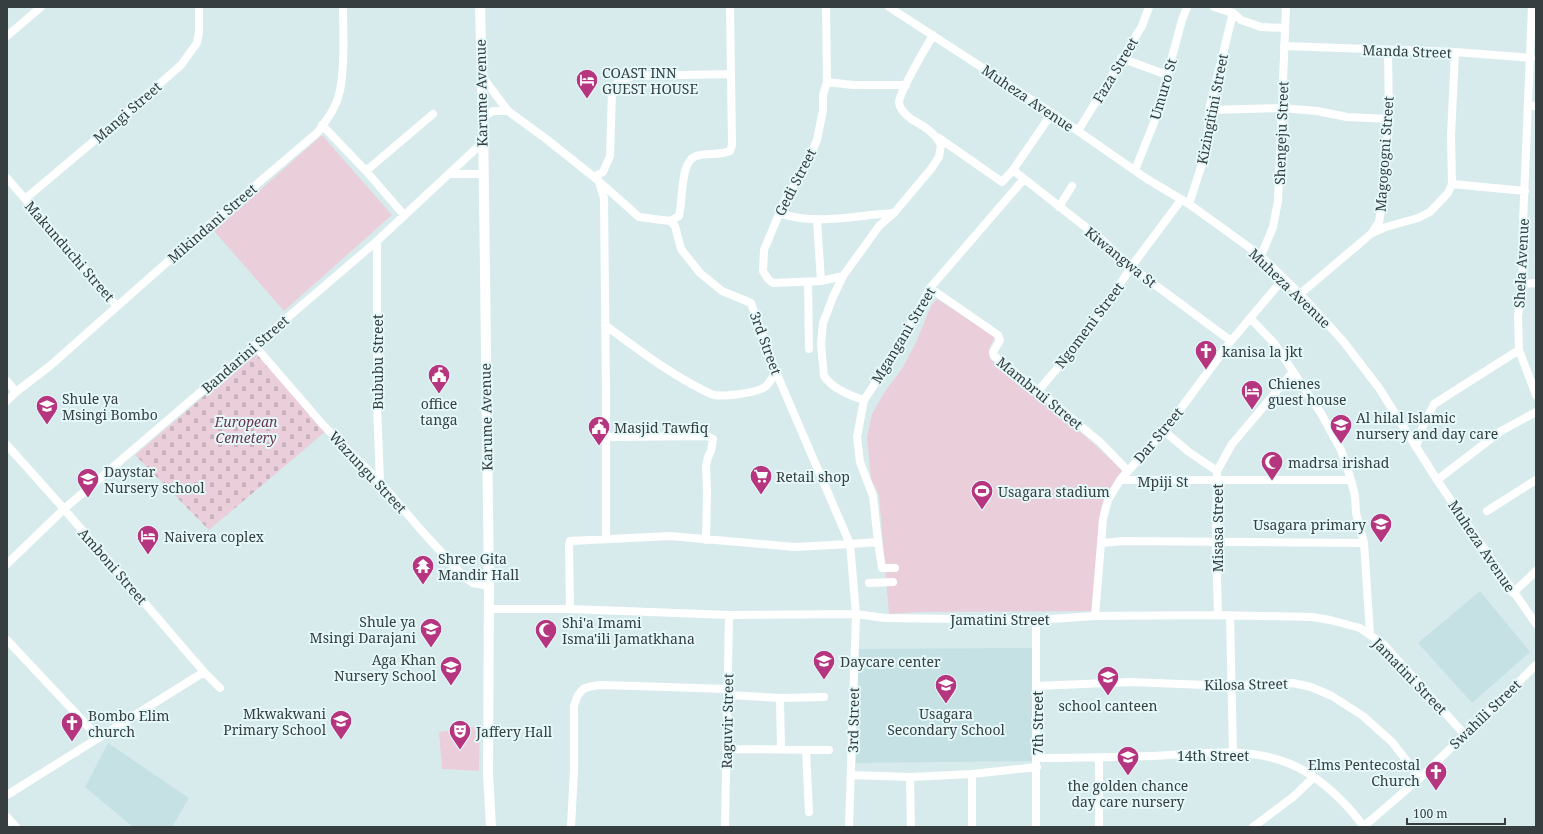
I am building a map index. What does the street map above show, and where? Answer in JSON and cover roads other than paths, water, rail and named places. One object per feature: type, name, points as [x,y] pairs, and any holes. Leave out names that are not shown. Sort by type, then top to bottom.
[{"type":"main road","name":"Karume Avenue","points":[[480,7],[483,117],[482,143],[489,586],[488,774],[491,827]]},
{"type":"street","points":[[7,36],[41,7]]},
{"type":"street","name":"Mangi Street","points":[[25,199],[181,66],[197,44],[199,32],[199,7]]},
{"type":"street","name":"Mikindani Street","points":[[7,401],[16,392],[51,365],[318,132],[337,102],[341,87],[342,7]]},
{"type":"street","points":[[481,74],[508,111],[597,179],[639,217],[670,221],[679,216],[686,167],[691,159],[695,156],[730,152],[732,145],[730,7]]},
{"type":"street","name":"Gedi Street","points":[[826,7],[827,82],[823,95],[823,110],[817,140],[807,163],[779,213],[764,250],[763,271],[768,279],[773,283],[821,281],[843,276]]},
{"type":"street","name":"Muheza Avenue","points":[[889,7],[1052,113],[1134,170],[1189,204],[1261,256],[1300,294],[1343,341],[1379,388],[1437,480],[1513,593],[1536,624]]},
{"type":"street","name":"Faza Street","points":[[1078,131],[1121,58],[1142,26],[1150,7]]},
{"type":"street","name":"Umuro St","points":[[1134,170],[1155,120],[1182,20],[1187,7]]},
{"type":"street","points":[[1214,7],[1233,13],[1241,20],[1261,26],[1284,28]]},
{"type":"street","name":"Shengeju Street","points":[[1261,256],[1273,227],[1278,201],[1286,7]]},
{"type":"street","name":"Shela Avenue","points":[[1532,7],[1530,58],[1532,106],[1522,246],[1523,284],[1518,316],[1519,350],[1536,395]]},
{"type":"street","name":"Kizingitini Street","points":[[1189,204],[1204,158],[1209,110],[1233,13]]},
{"type":"street","points":[[933,35],[906,85],[899,103],[900,109],[906,115],[1002,182],[1013,170],[1052,113]]},
{"type":"street","name":"Manda Street","points":[[1284,46],[1455,52],[1530,58]]},
{"type":"street","name":"Magogogni Street","points":[[1300,294],[1372,233],[1379,222],[1389,120],[1388,50]]},
{"type":"street","points":[[1372,233],[1386,227],[1418,218],[1430,212],[1448,193],[1452,184],[1451,136],[1455,52]]},
{"type":"street","points":[[1121,58],[1167,75]]},
{"type":"street","points":[[597,179],[603,172],[610,156],[612,90],[616,83],[624,78],[633,76],[731,74]]},
{"type":"street","points":[[827,82],[853,85],[906,85]]},
{"type":"street","points":[[1209,110],[1282,108],[1347,117],[1389,120]]},
{"type":"street","points":[[483,117],[493,111],[508,111]]},
{"type":"street","points":[[366,171],[433,114]]},
{"type":"street","points":[[322,125],[366,171],[404,215]]},
{"type":"street","points":[[864,400],[852,396],[824,376],[821,344],[824,323],[833,297],[843,276],[880,226],[894,213],[939,157],[941,145],[935,135]]},
{"type":"street","name":"Bandarini Street","points":[[7,564],[64,509],[377,242],[482,143]]},
{"type":"street","name":"Kiwangwa St","points":[[1013,170],[1102,240],[1131,267],[1231,341]]},
{"type":"street","points":[[450,174],[483,174]]},
{"type":"street","name":"Makunduchi Street","points":[[7,178],[117,306]]},
{"type":"street","points":[[597,179],[604,198],[606,539]]},
{"type":"street","name":"Mgangani Street","points":[[895,568],[882,568],[873,496],[860,462],[857,437],[864,400],[895,354],[930,288],[1024,179]]},
{"type":"street","points":[[1452,184],[1525,191]]},
{"type":"street","points":[[1059,207],[1072,186]]},
{"type":"street","name":"Ngomeni Street","points":[[1038,391],[1088,332],[1131,267],[1181,200]]},
{"type":"street","points":[[779,213],[790,217],[817,220],[894,213]]},
{"type":"street","points":[[817,220],[821,281]]},
{"type":"street","name":"3rd Street","points":[[670,221],[675,226],[680,249],[700,272],[722,291],[751,302],[776,372],[850,544]]},
{"type":"street","name":"Bububu Street","points":[[377,242],[376,406],[380,482]]},
{"type":"street","name":"Dar Street","points":[[1095,616],[1103,519],[1108,500],[1120,480],[1164,431],[1231,341],[1283,279]]},
{"type":"street","points":[[808,282],[810,349]]},
{"type":"street","points":[[1523,284],[1536,283]]},
{"type":"street","name":"Mambrui Street","points":[[930,288],[998,335],[1000,340],[993,352],[993,355],[1101,443],[1128,471]]},
{"type":"street","points":[[1251,319],[1274,343],[1294,372],[1322,415],[1341,450],[1355,496],[1356,513],[1364,544],[1370,634]]},
{"type":"street","points":[[605,325],[652,360],[711,394],[737,395],[765,387],[776,372]]},
{"type":"street","name":"Wazungu Street","points":[[255,346],[324,426],[380,482],[420,530],[464,577],[473,584],[489,586]]},
{"type":"street","points":[[1416,447],[1422,428],[1434,404],[1519,350]]},
{"type":"street","name":"Misasa Street","points":[[1218,615],[1216,543],[1217,471],[1232,444],[1294,372]]},
{"type":"street","points":[[7,381],[16,392]]},
{"type":"street","points":[[1437,480],[1501,431],[1536,412]]},
{"type":"street","points":[[1164,431],[1189,452],[1217,471]]},
{"type":"street","points":[[606,437],[707,436],[713,439],[706,466],[706,540]]},
{"type":"street","name":"Amboni Street","points":[[7,444],[204,672],[220,688]]},
{"type":"street","name":"Mpiji St","points":[[1120,480],[1351,480]]},
{"type":"street","points":[[1488,512],[1536,480]]},
{"type":"street","points":[[570,609],[570,541],[670,536],[795,547],[878,542]]},
{"type":"street","points":[[1102,543],[1124,541],[1364,544]]},
{"type":"street","points":[[850,544],[856,614]]},
{"type":"street","points":[[1513,593],[1536,571]]},
{"type":"street","points":[[869,583],[893,582]]},
{"type":"street","name":"Jamatini Street","points":[[488,609],[570,609],[729,615],[856,614],[885,618],[1036,620],[1095,616],[1218,615],[1312,617],[1360,628],[1370,634],[1384,645],[1464,735]]},
{"type":"street","name":"3rd Street","points":[[850,827],[856,614]]},
{"type":"street","name":"Raguvir Street","points":[[725,827],[729,615]]},
{"type":"street","points":[[1230,616],[1233,752]]},
{"type":"street","name":"7th Street","points":[[1036,620],[1036,827]]},
{"type":"street","points":[[7,640],[99,738]]},
{"type":"street","name":"Swahili Street","points":[[1363,827],[1420,778],[1536,665]]},
{"type":"street","points":[[7,795],[204,672]]},
{"type":"street","name":"Kilosa Street","points":[[1036,686],[1130,682],[1232,686],[1294,683],[1311,687],[1332,696],[1363,716],[1392,742],[1420,778]]},
{"type":"street","points":[[571,827],[574,770],[574,706],[576,699],[583,688],[587,686],[603,685],[728,692],[780,698],[824,697]]},
{"type":"street","points":[[780,698],[781,749]]},
{"type":"street","points":[[726,748],[829,750]]},
{"type":"street","points":[[806,750],[809,812]]},
{"type":"street","name":"14th Street","points":[[1037,758],[1099,758],[1233,752],[1259,755],[1288,763],[1314,777],[1351,810],[1363,827]]},
{"type":"street","points":[[1099,758],[1099,827]]},
{"type":"street","points":[[852,776],[910,777],[972,774],[1037,767]]},
{"type":"street","points":[[972,774],[972,827]]},
{"type":"street","points":[[910,777],[911,827]]},
{"type":"street","points":[[1253,827],[1293,797],[1314,777]]},
{"type":"street","points":[[7,817],[16,827]]},
{"type":"place","name":"COAST INN GUEST HOUSE","points":[[587,100]]},
{"type":"place","name":"kanisa la jkt","points":[[1206,370]]},
{"type":"place","name":"office tanga","points":[[439,394]]},
{"type":"place","name":"Chienes guest house","points":[[1252,410]]},
{"type":"place","name":"Shule ya Msingi Bombo","points":[[47,426]]},
{"type":"place","name":"Al hilal Islamic nursery and day care","points":[[1341,444]]},
{"type":"place","name":"Masjid Tawfiq","points":[[599,446]]},
{"type":"place","name":"madrsa irishad","points":[[1272,482]]},
{"type":"place","name":"Retail shop","points":[[761,496]]},
{"type":"place","name":"Daystar Nursery school","points":[[88,498]]},
{"type":"place","name":"Usagara stadium","points":[[982,510]]},
{"type":"place","name":"Usagara primary","points":[[1381,544]]},
{"type":"place","name":"Naivera coplex","points":[[148,556]]},
{"type":"place","name":"Shree Gita Mandir Hall","points":[[423,586]]},
{"type":"place","name":"Shule ya Msingi Darajani","points":[[431,648]]},
{"type":"place","name":"Shi'a Imami Isma'ili Jamatkhana","points":[[546,650]]},
{"type":"place","name":"Daycare center","points":[[824,680]]},
{"type":"place","name":"Aga Khan Nursery School","points":[[451,686]]},
{"type":"place","name":"school canteen","points":[[1108,696]]},
{"type":"place","name":"Usagara Secondary School","points":[[946,704]]},
{"type":"place","name":"Mkwakwani Primary School","points":[[341,740]]},
{"type":"place","name":"Bombo Elim church","points":[[72,742]]},
{"type":"place","name":"Jaffery Hall","points":[[460,750]]},
{"type":"place","name":"the golden chance day care nursery","points":[[1128,776]]},
{"type":"place","name":"Elms Pentecostal Church","points":[[1436,792]]},
{"type":"park label","name":"European Cemetery","points":[[246,430]]}]
